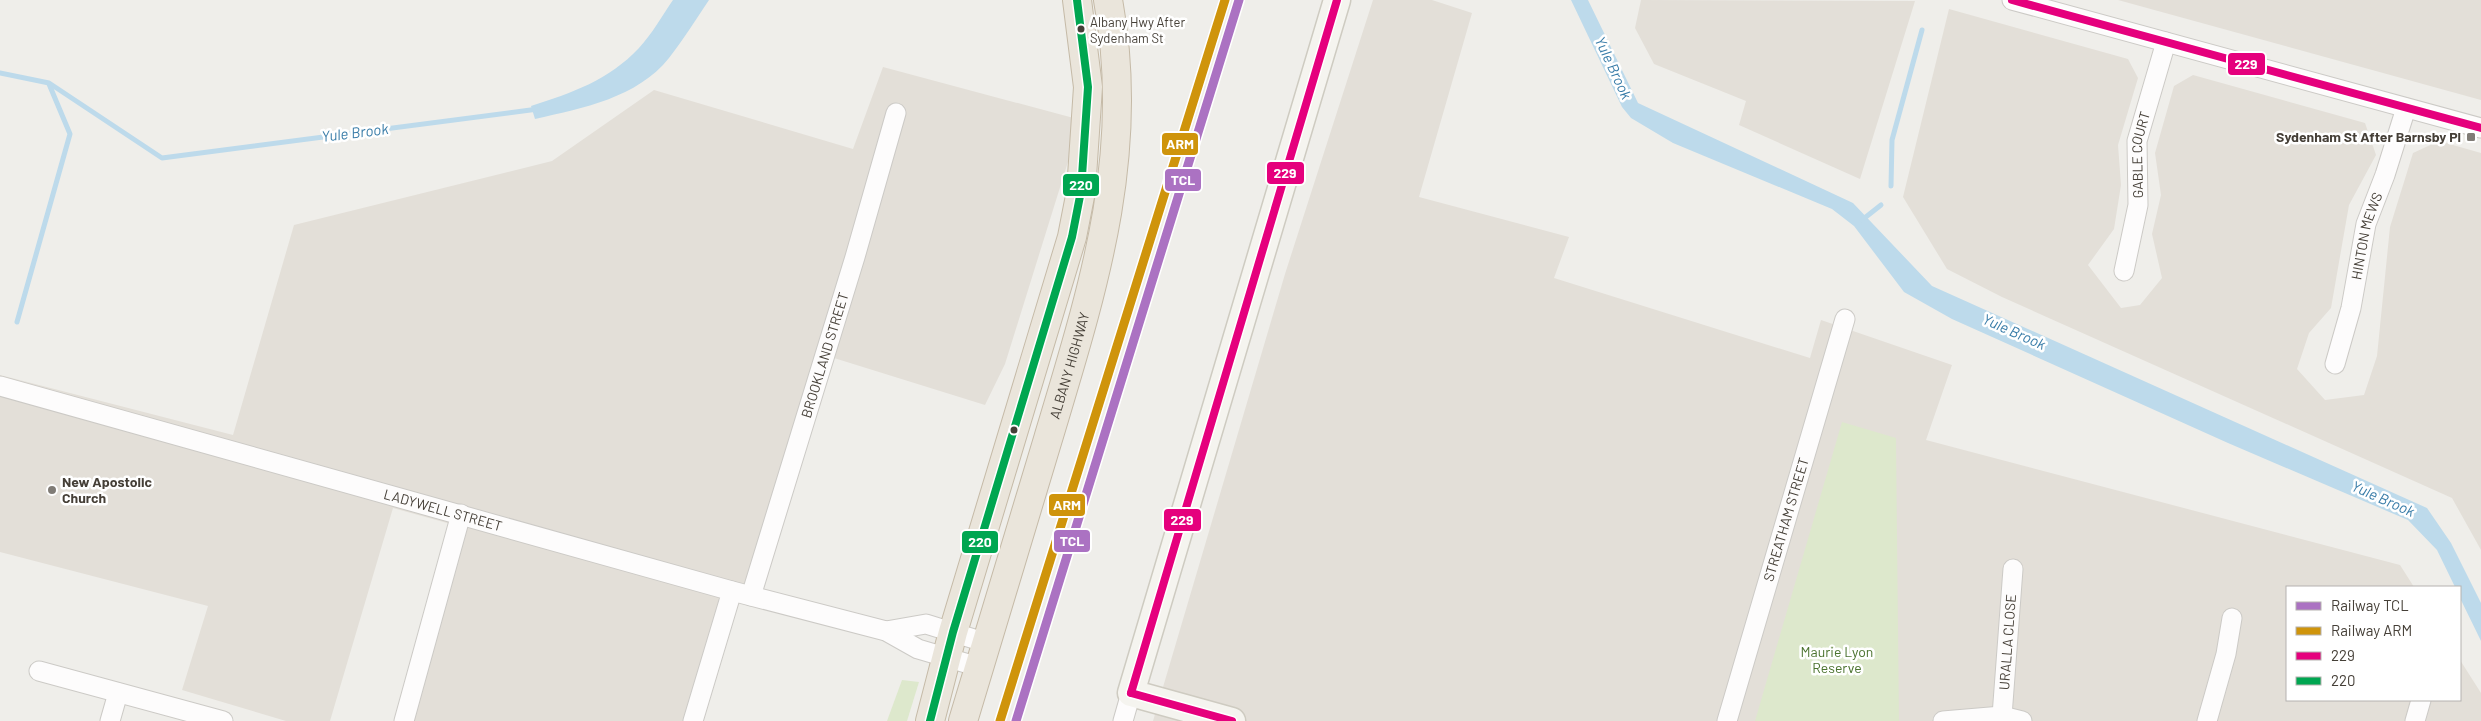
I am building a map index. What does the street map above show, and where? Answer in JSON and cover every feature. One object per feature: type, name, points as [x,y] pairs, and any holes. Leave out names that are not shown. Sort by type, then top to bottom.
[{"type":"highway","points":[[930,721],[950,644],[1072,237],[1081,191],[1088,87],[1077,0]]},
{"type":"highway","name":"ALBANY HIGHWAY","points":[[964,721],[1075,349],[1107,222],[1116,154],[1118,81],[1108,0]]},
{"type":"street","points":[[1123,721],[1337,0]]},
{"type":"street","points":[[2012,0],[2481,128]]},
{"type":"street","name":"GABLE COURT","points":[[2124,271],[2138,204],[2137,142],[2166,42]]},
{"type":"street","name":"HINTON MEWS","points":[[2334,364],[2351,308],[2366,224],[2385,176],[2406,108]]},
{"type":"street","name":"BROOKLAND STREET","points":[[751,596],[896,113]]},
{"type":"street","name":"STREATHAM STREET","points":[[1727,721],[1845,319]]},
{"type":"street","name":"LADYWELL STREET","points":[[0,386],[732,591],[886,630],[918,649],[950,644],[983,655]]},
{"type":"street","points":[[404,721],[461,514]]},
{"type":"street","name":"URALLA CLOSE","points":[[2002,716],[2013,569]]},
{"type":"street","points":[[693,721],[732,591]]},
{"type":"street","points":[[2207,721],[2226,654],[2232,618]]},
{"type":"street","name":"LADYWELL STREET","points":[[886,630],[926,624],[950,644],[983,655]]},
{"type":"street","points":[[39,671],[223,721]]},
{"type":"street","points":[[110,721],[118,692]]},
{"type":"street","points":[[1132,693],[1232,721]]},
{"type":"street","points":[[2415,721],[2421,701]]},
{"type":"street","points":[[1943,721],[2002,716],[2022,721]]},
{"type":"shaded area","points":[[1373,0],[1432,0],[1472,13],[1419,197],[1569,237],[1554,278],[1810,358],[1821,320],[1952,365],[1926,440],[2400,565],[2413,586],[2286,586],[2286,701],[2461,701],[2461,662],[2481,693],[2481,721],[1153,721],[1285,274]]},
{"type":"shaded area","points":[[1641,0],[1915,1],[1860,179],[1739,125],[1746,101],[1654,64],[1635,28]]},
{"type":"shaded area","points":[[2118,0],[2481,0],[2481,100]]},
{"type":"shaded area","points":[[1949,9],[2128,59],[2138,78],[2118,145],[2121,185],[2114,229],[2088,265],[2121,308],[2140,305],[2162,278],[2152,234],[2161,195],[2155,153],[2174,86],[2193,75],[2365,123],[2376,155],[2349,205],[2331,308],[2309,333],[2297,369],[2325,400],[2364,395],[2377,356],[2390,227],[2413,153],[2439,141],[2481,153],[2481,550],[2452,498],[2002,297],[1947,269],[1903,197]]},
{"type":"shaded area","points":[[883,67],[1081,120],[1005,364],[985,405],[834,358],[763,586],[737,601],[702,721],[414,721],[465,528],[393,508],[330,721],[286,721],[182,690],[208,606],[0,552],[0,375],[233,435],[294,225],[552,161],[654,90],[853,149]]},
{"type":"green space","name":"Maurie Lyon Reserve","points":[[1842,422],[1896,438],[1899,721],[1755,721]]},
{"type":"green space","points":[[902,680],[919,682],[907,721],[887,721]]},
{"type":"water","points":[[673,0],[709,0],[669,58],[656,72],[625,92],[608,99],[535,119],[531,106],[589,84],[615,69],[627,59],[648,37]]},
{"type":"water","points":[[1571,0],[1588,0],[1638,103],[1853,203],[1932,286],[2427,508],[2451,543],[2481,603],[2481,641],[2461,600],[2461,586],[2455,586],[2437,550],[2408,520],[2228,443],[1952,319],[1904,292],[1854,226],[1832,209],[1673,143],[1631,118],[1622,107]]},
{"type":"waterway","points":[[1891,186],[1892,140],[1922,30]]},
{"type":"waterway","name":"Yule Brook","points":[[0,73],[49,83],[162,158],[538,109]]},
{"type":"waterway","points":[[17,322],[70,134],[49,84]]},
{"type":"waterway","points":[[1862,220],[1881,205]]},
{"type":"rail line","name":"ARM","points":[[1000,721],[1225,0]]},
{"type":"rail line","name":"TCL","points":[[1016,721],[1239,0]]},
{"type":"transit line","name":"220","points":[[930,721],[953,632],[1072,237],[1081,191],[1088,87],[1077,0]]},
{"type":"transit line","name":"229","points":[[1131,693],[1337,0]]},
{"type":"transit line","name":"229","points":[[2012,0],[2481,128]]},
{"type":"transit line","name":"229","points":[[1131,693],[1232,721]]},
{"type":"place","name":"Albany Hwy After Sydenham St","points":[[1081,29]]},
{"type":"place","name":"Sydenham St After Barnsby Pl","points":[[2471,137]]},
{"type":"place","name":"New Apostolic Church","points":[[52,490]]}]
